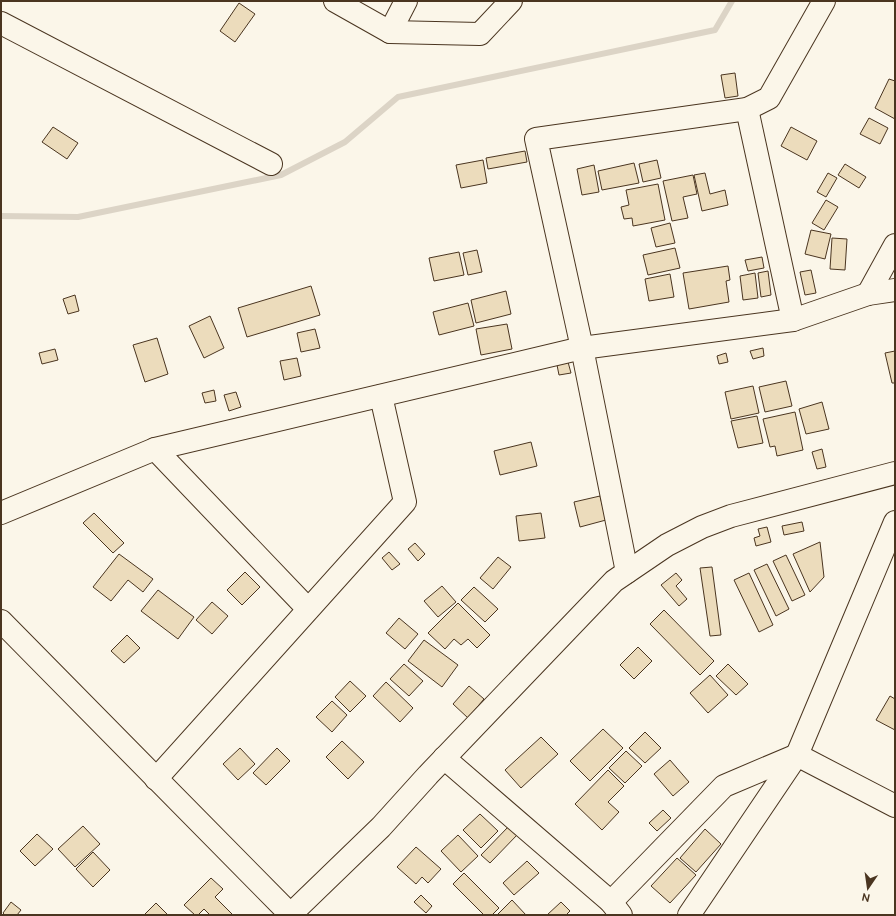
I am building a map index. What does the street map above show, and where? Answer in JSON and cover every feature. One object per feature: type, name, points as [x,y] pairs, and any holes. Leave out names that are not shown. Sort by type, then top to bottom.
[{"type":"street","points":[[335,1],[390,32],[480,34],[511,1]]},
{"type":"street","points":[[390,32],[406,1]]},
{"type":"street","points":[[628,572],[582,348],[536,139],[747,109],[770,98],[824,1]]},
{"type":"street","points":[[1,23],[271,164]]},
{"type":"street","points":[[747,109],[793,320]]},
{"type":"street","points":[[868,294],[895,245]]},
{"type":"street","points":[[1,513],[155,449],[582,348],[793,320],[868,294],[895,290]]},
{"type":"street","points":[[156,779],[405,502],[381,396]]},
{"type":"street","points":[[155,449],[308,610]]},
{"type":"street","points":[[1,621],[291,915],[381,827],[444,758],[614,581],[667,545],[702,527],[731,516],[895,473]]},
{"type":"street","points":[[689,915],[797,755],[895,522]]},
{"type":"street","points":[[444,758],[616,908],[724,786],[797,755]]},
{"type":"street","points":[[797,755],[895,806]]},
{"type":"building","points":[[239,3],[255,14],[235,42],[220,31]]},
{"type":"building","points":[[735,73],[738,96],[725,98],[721,75]]},
{"type":"building","points":[[889,79],[895,81],[895,119],[875,108]]},
{"type":"building","points":[[869,118],[888,128],[880,144],[860,134]]},
{"type":"building","points":[[53,127],[78,143],[67,159],[42,142]]},
{"type":"building","points":[[791,127],[817,141],[807,160],[781,146]]},
{"type":"building","points":[[525,151],[527,162],[488,169],[486,158]]},
{"type":"building","points":[[483,160],[487,183],[461,188],[456,165]]},
{"type":"building","points":[[657,160],[661,178],[643,182],[639,164]]},
{"type":"building","points":[[634,163],[639,183],[602,190],[598,171]]},
{"type":"building","points":[[845,164],[866,177],[859,188],[838,175]]},
{"type":"building","points":[[594,165],[599,192],[582,195],[577,169]]},
{"type":"building","points":[[705,173],[710,194],[725,190],[728,205],[702,211],[694,175]]},
{"type":"building","points":[[828,173],[837,178],[826,197],[817,192]]},
{"type":"building","points":[[693,175],[697,194],[683,197],[688,218],[672,221],[663,181]]},
{"type":"building","points":[[658,184],[665,220],[633,226],[632,218],[624,219],[621,207],[629,205],[626,190]]},
{"type":"building","points":[[826,200],[838,207],[824,230],[812,223]]},
{"type":"building","points":[[670,223],[675,243],[656,247],[651,228]]},
{"type":"building","points":[[811,230],[831,234],[825,259],[805,254]]},
{"type":"building","points":[[832,238],[847,239],[845,270],[830,269]]},
{"type":"building","points":[[675,248],[680,268],[648,275],[643,255]]},
{"type":"building","points":[[477,250],[482,272],[468,275],[463,253]]},
{"type":"building","points":[[459,252],[464,275],[434,281],[429,258]]},
{"type":"building","points":[[762,257],[764,268],[748,271],[745,260]]},
{"type":"building","points":[[728,266],[730,280],[726,281],[729,302],[689,309],[683,273]]},
{"type":"building","points":[[811,270],[816,293],[805,295],[800,272]]},
{"type":"building","points":[[768,271],[771,295],[761,297],[758,273]]},
{"type":"building","points":[[755,273],[758,298],[743,300],[740,276]]},
{"type":"building","points":[[670,274],[674,297],[649,301],[645,279]]},
{"type":"building","points":[[311,286],[320,315],[247,337],[238,308]]},
{"type":"building","points":[[506,291],[511,314],[476,323],[471,300]]},
{"type":"building","points":[[75,295],[79,311],[68,314],[63,299]]},
{"type":"building","points":[[468,303],[474,326],[439,335],[433,312]]},
{"type":"building","points":[[210,316],[224,348],[204,358],[189,326]]},
{"type":"building","points":[[507,324],[512,349],[481,355],[476,329]]},
{"type":"building","points":[[315,329],[320,348],[301,352],[297,333]]},
{"type":"building","points":[[157,338],[168,374],[145,382],[133,345]]},
{"type":"building","points":[[763,348],[764,356],[753,359],[750,351]]},
{"type":"building","points":[[55,349],[58,360],[42,364],[39,353]]},
{"type":"building","points":[[895,351],[895,383],[892,383],[885,353]]},
{"type":"building","points":[[726,353],[728,362],[719,364],[717,356]]},
{"type":"building","points":[[297,358],[301,376],[284,380],[280,361]]},
{"type":"building","points":[[568,362],[571,373],[559,375],[557,365]]},
{"type":"building","points":[[786,381],[792,406],[765,412],[759,387]]},
{"type":"building","points":[[753,386],[759,413],[731,419],[725,392]]},
{"type":"building","points":[[214,390],[216,401],[205,403],[202,393]]},
{"type":"building","points":[[236,392],[241,407],[229,411],[224,395]]},
{"type":"building","points":[[822,402],[829,429],[806,434],[799,409]]},
{"type":"building","points":[[795,412],[803,450],[777,456],[775,446],[770,447],[763,419]]},
{"type":"building","points":[[757,416],[763,443],[738,448],[731,421]]},
{"type":"building","points":[[531,442],[537,466],[500,475],[494,451]]},
{"type":"building","points":[[822,449],[826,467],[817,469],[812,452]]},
{"type":"building","points":[[600,496],[606,520],[580,527],[574,502]]},
{"type":"building","points":[[94,513],[124,543],[113,553],[83,523]]},
{"type":"building","points":[[541,513],[545,538],[519,541],[516,516]]},
{"type":"building","points":[[802,522],[804,531],[784,535],[782,526]]},
{"type":"building","points":[[767,527],[771,542],[756,546],[754,538],[760,536],[758,529]]},
{"type":"building","points":[[820,542],[824,577],[810,592],[793,554]]},
{"type":"building","points":[[415,543],[425,554],[418,561],[408,549]]},
{"type":"building","points":[[389,552],[400,564],[392,570],[382,558]]},
{"type":"building","points":[[119,554],[153,579],[143,592],[128,580],[111,601],[93,587]]},
{"type":"building","points":[[786,555],[805,595],[792,601],[773,561]]},
{"type":"building","points":[[498,557],[511,567],[493,589],[480,578]]},
{"type":"building","points":[[767,564],[789,609],[776,616],[754,570]]},
{"type":"building","points":[[712,567],[721,635],[710,636],[700,568]]},
{"type":"building","points":[[245,572],[260,587],[242,605],[227,590]]},
{"type":"building","points":[[676,573],[682,580],[676,586],[687,599],[679,606],[661,585]]},
{"type":"building","points":[[749,573],[773,625],[759,632],[734,580]]},
{"type":"building","points":[[442,586],[456,602],[438,617],[424,601]]},
{"type":"building","points":[[474,587],[498,609],[485,622],[461,600]]},
{"type":"building","points":[[158,590],[194,617],[178,639],[141,611]]},
{"type":"building","points":[[212,602],[228,616],[212,634],[196,620]]},
{"type":"building","points":[[458,603],[490,635],[477,648],[468,639],[461,645],[454,639],[445,649],[428,633]]},
{"type":"building","points":[[664,610],[714,661],[700,675],[650,624]]},
{"type":"building","points":[[399,618],[418,634],[405,649],[386,633]]},
{"type":"building","points":[[127,635],[140,648],[124,663],[111,651]]},
{"type":"building","points":[[424,640],[458,665],[442,687],[408,661]]},
{"type":"building","points":[[638,647],[652,661],[634,679],[620,665]]},
{"type":"building","points":[[404,664],[423,681],[409,696],[390,679]]},
{"type":"building","points":[[728,664],[748,684],[736,695],[716,676]]},
{"type":"building","points":[[710,675],[728,695],[708,713],[690,693]]},
{"type":"building","points":[[350,681],[366,696],[350,712],[335,697]]},
{"type":"building","points":[[386,682],[413,708],[400,722],[373,696]]},
{"type":"building","points":[[469,686],[484,699],[468,718],[453,704]]},
{"type":"building","points":[[890,696],[895,699],[895,730],[876,720]]},
{"type":"building","points":[[332,701],[347,715],[332,732],[316,717]]},
{"type":"building","points":[[603,729],[623,748],[590,781],[570,761]]},
{"type":"building","points":[[645,732],[661,748],[645,763],[629,748]]},
{"type":"building","points":[[541,737],[558,754],[521,788],[505,770]]},
{"type":"building","points":[[342,741],[364,762],[348,779],[326,757]]},
{"type":"building","points":[[240,748],[255,764],[238,780],[223,764]]},
{"type":"building","points":[[277,748],[290,761],[266,785],[253,773]]},
{"type":"building","points":[[626,751],[642,766],[625,783],[609,768]]},
{"type":"building","points":[[670,760],[689,782],[673,796],[654,774]]},
{"type":"building","points":[[608,770],[624,786],[608,802],[619,812],[602,830],[575,804]]},
{"type":"building","points":[[663,810],[671,818],[657,831],[649,823]]},
{"type":"building","points":[[480,814],[498,831],[481,848],[463,830]]},
{"type":"building","points":[[83,826],[100,844],[75,867],[58,849]]},
{"type":"building","points":[[509,826],[518,834],[490,863],[481,855]]},
{"type":"building","points":[[705,829],[721,844],[696,872],[680,858]]},
{"type":"building","points":[[37,834],[53,849],[35,866],[20,851]]},
{"type":"building","points":[[458,835],[478,856],[461,872],[441,851]]},
{"type":"building","points":[[416,847],[441,869],[428,883],[422,877],[416,884],[397,867]]},
{"type":"building","points":[[93,852],[110,870],[93,887],[76,869]]},
{"type":"building","points":[[677,858],[696,875],[670,903],[651,886]]},
{"type":"building","points":[[527,861],[539,873],[514,895],[503,883]]},
{"type":"building","points":[[464,873],[499,908],[492,915],[484,915],[453,884]]},
{"type":"building","points":[[211,878],[223,889],[215,897],[233,915],[210,915],[204,909],[198,915],[195,915],[184,905]]},
{"type":"building","points":[[421,895],[432,906],[426,913],[414,902]]},
{"type":"building","points":[[512,900],[526,915],[497,915]]},
{"type":"building","points":[[11,902],[21,910],[17,915],[5,915],[3,913]]},
{"type":"building","points":[[561,902],[570,911],[566,915],[547,915]]},
{"type":"building","points":[[156,903],[168,915],[144,915]]},
{"type":"waterway","points":[[1,216],[78,217],[281,175],[345,142],[398,97],[715,30],[732,1]]}]
